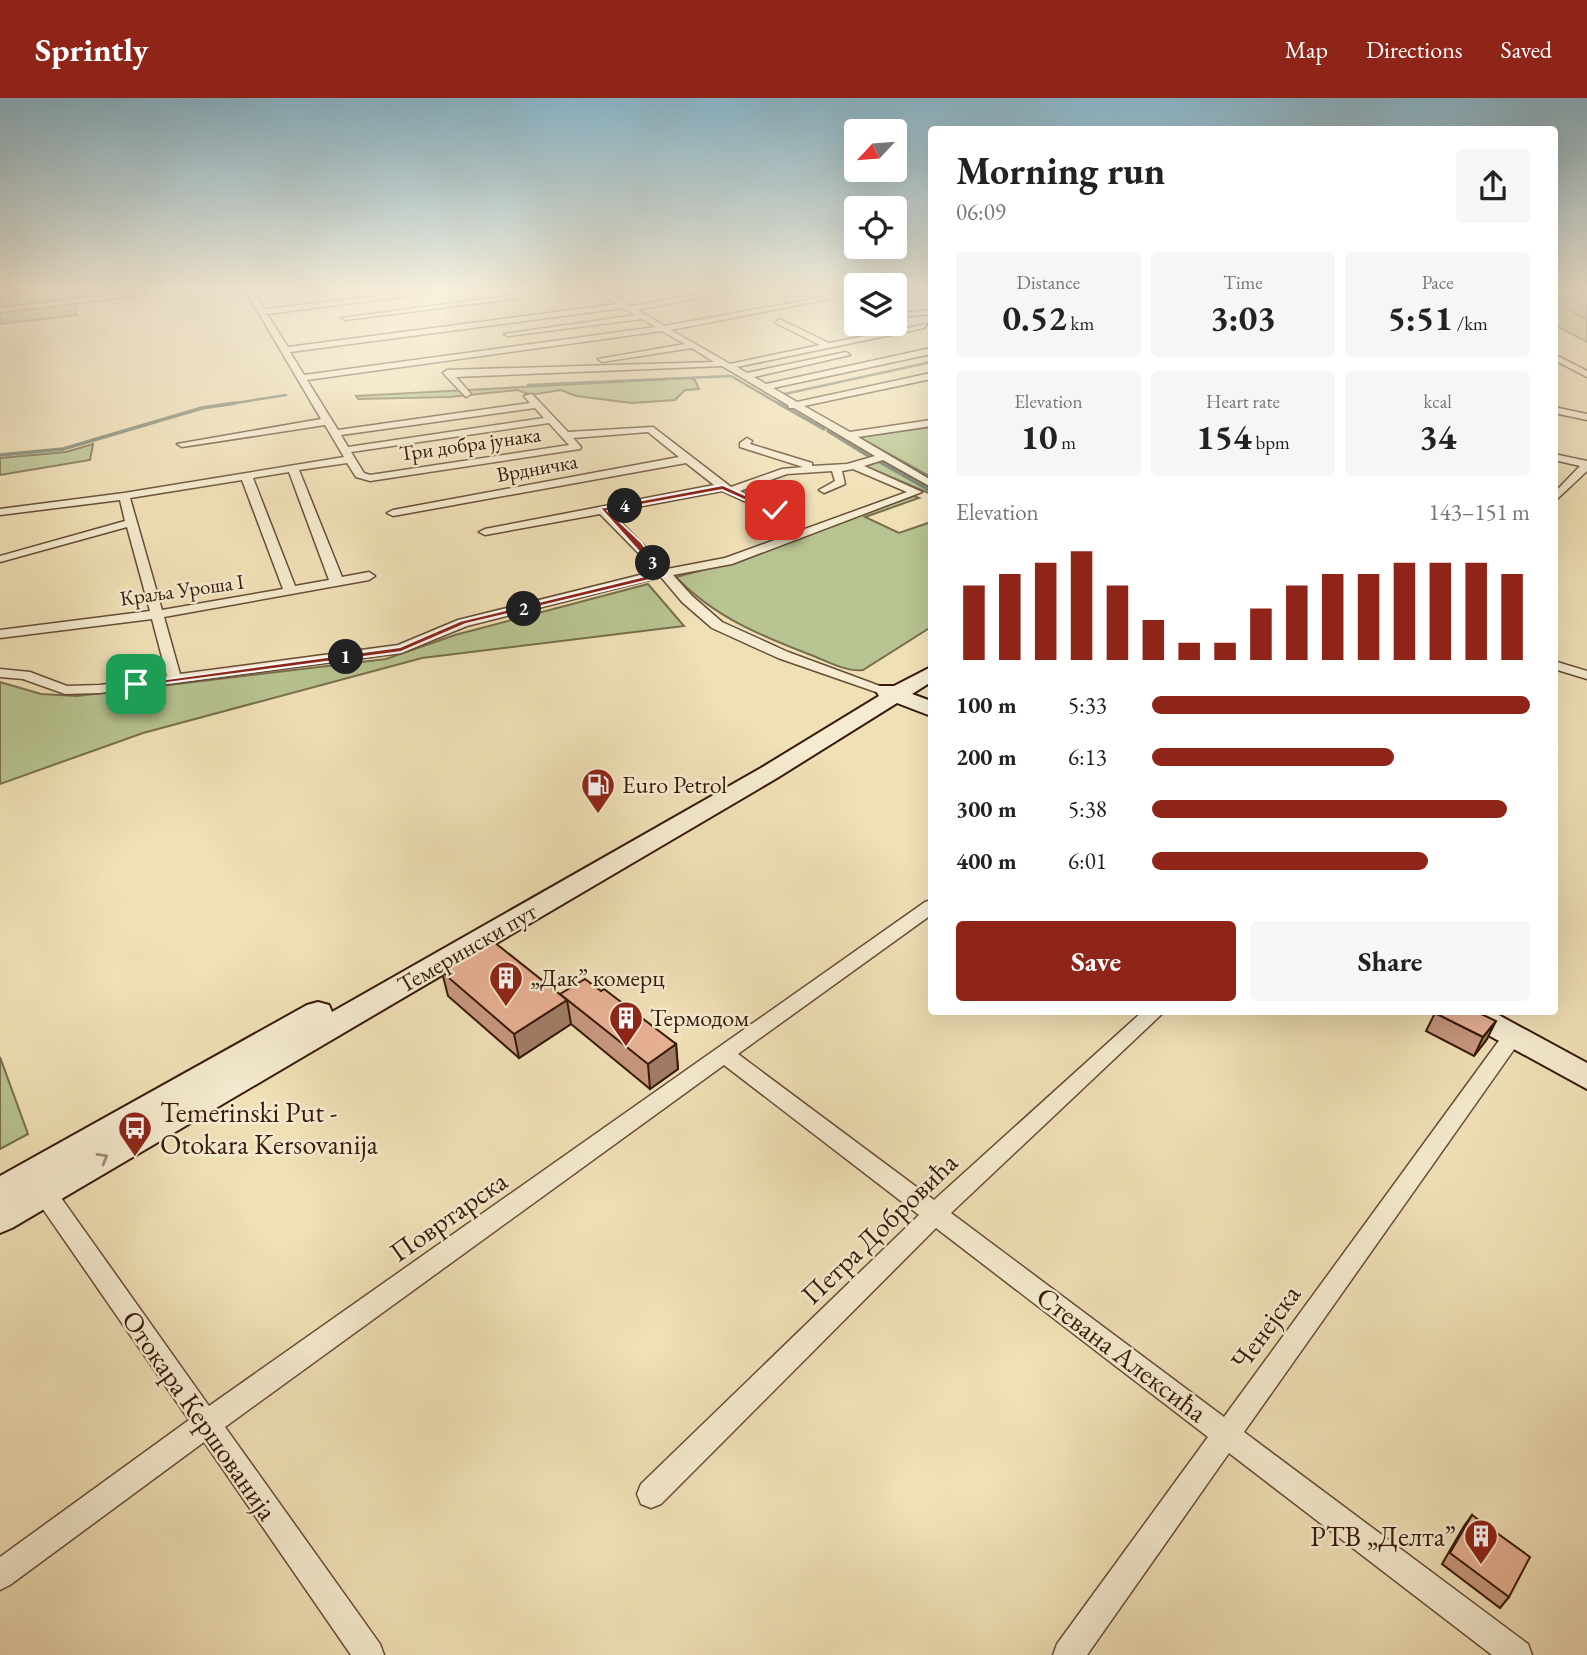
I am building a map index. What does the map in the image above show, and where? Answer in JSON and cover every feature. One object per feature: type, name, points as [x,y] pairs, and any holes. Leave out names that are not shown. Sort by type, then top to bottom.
[{"type":"main road","name":"Темерински пут","points":[[890,692],[928,661]]},
{"type":"main road","name":"Темерински пут","points":[[0,1218],[38,1184],[890,692],[928,674]]},
{"type":"main road","points":[[890,692],[928,708]]},
{"type":"main road","points":[[1475,1015],[1587,1077]]},
{"type":"main road","name":"Темерински пут","points":[[0,1193],[38,1184]]},
{"type":"street","points":[[293,361],[348,454]]},
{"type":"street","points":[[304,378],[431,361]]},
{"type":"street","points":[[533,366],[585,361]]},
{"type":"street","points":[[716,361],[928,482]]},
{"type":"street","points":[[467,394],[448,374],[724,365],[748,361]]},
{"type":"street","points":[[743,377],[819,361]]},
{"type":"street","points":[[762,388],[887,361]]},
{"type":"street","points":[[1561,368],[1587,375]]},
{"type":"street","points":[[792,406],[928,377]]},
{"type":"street","points":[[529,396],[549,420],[568,435],[647,428],[728,489],[770,510],[786,503]]},
{"type":"street","points":[[337,433],[537,405]]},
{"type":"street","points":[[1558,411],[1587,417]]},
{"type":"street","points":[[0,512],[124,496],[293,468],[348,454],[549,420]]},
{"type":"street","points":[[182,444],[329,421]]},
{"type":"street","points":[[845,436],[928,423]]},
{"type":"street","name":"Три добра јунака","points":[[348,454],[362,477],[375,478],[570,449],[577,445],[568,435]]},
{"type":"street","points":[[747,441],[744,445],[818,468]]},
{"type":"street","points":[[485,532],[728,489],[779,472],[856,466],[883,457]]},
{"type":"street","points":[[1558,458],[1587,465]]},
{"type":"street","name":"Врдничка","points":[[393,513],[688,459]]},
{"type":"street","points":[[1558,495],[1587,465]]},
{"type":"street","points":[[0,673],[25,675],[65,690],[175,680],[282,663],[401,649],[463,622],[738,558],[917,492],[856,466]]},
{"type":"street","points":[[293,468],[331,563],[336,578],[334,583]]},
{"type":"street","points":[[824,489],[841,482],[837,476],[837,468]]},
{"type":"street","points":[[246,475],[291,592]]},
{"type":"street","points":[[124,496],[175,680]]},
{"type":"street","points":[[603,510],[638,543],[663,574],[703,614],[736,635],[783,655],[890,692]]},
{"type":"street","points":[[3,559],[130,523]]},
{"type":"street","name":"Краља Уроша I","points":[[0,634],[156,614],[369,576]]},
{"type":"street","points":[[1558,666],[1587,675]]},
{"type":"street","name":"Повртарска","points":[[0,1575],[206,1424],[928,908]]},
{"type":"street","name":"Петра Добровића","points":[[651,1494],[936,1213],[1151,1015]]},
{"type":"street","name":"Ченејска","points":[[1068,1655],[1513,1036]]},
{"type":"street","name":"Стевана Алексића","points":[[725,1055],[1517,1655]]},
{"type":"street","name":"Отокара Кершованија","points":[[38,1184],[369,1655]]},
{"type":"shaded area","points":[[690,378],[695,380],[699,389],[685,390],[675,400],[632,403],[576,396],[561,390],[530,395],[518,390],[450,397],[358,399],[356,396]]},
{"type":"shaded area","points":[[928,427],[928,475],[859,437]]},
{"type":"shaded area","points":[[93,444],[90,460],[0,475],[0,458],[66,452]]},
{"type":"shaded area","points":[[881,460],[928,486],[928,493],[865,466]]},
{"type":"shaded area","points":[[914,496],[919,498],[865,517],[899,533],[928,523],[928,629],[863,670],[851,670],[741,625],[707,604],[676,577],[748,558],[805,534]]},
{"type":"shaded area","points":[[648,584],[684,626],[422,658],[143,733],[0,784],[0,682],[41,694],[77,696],[386,659],[455,635]]},
{"type":"shaded area","points":[[0,1057],[28,1134],[0,1149]]},
{"type":"building","points":[[494,942],[567,1000],[514,1034],[442,972]]},
{"type":"building","points":[[585,979],[601,991],[604,989],[676,1044],[648,1064],[560,994]]},
{"type":"building","points":[[1439,1015],[1483,1015],[1496,1021],[1483,1037]]},
{"type":"building","name":"РТВ „Делта”","points":[[1472,1515],[1530,1557],[1509,1597],[1450,1553]]},
{"type":"waterway","points":[[780,395],[928,363]]},
{"type":"waterway","points":[[528,385],[731,376],[781,405]]},
{"type":"waterway","points":[[223,405],[286,395]]},
{"type":"waterway","points":[[0,455],[63,449],[202,408],[235,403]]},
{"type":"waterway","points":[[778,403],[824,429]]},
{"type":"waterway","points":[[828,431],[872,458]]},
{"type":"waterway","points":[[880,462],[928,489]]},
{"type":"place","name":"Euro Petrol","points":[[598,815]]},
{"type":"place","name":"„Дак” комерц","points":[[506,1008]]},
{"type":"place","name":"Термодом","points":[[626,1048]]},
{"type":"place","name":"Temerinski Put - Otokara Kersovanija","points":[[135,1158]]},
{"type":"place","name":"РТВ „Делта”","points":[[1481,1566]]},
{"type":"route","points":[[136,684],[282,663],[373,655],[401,649],[463,622],[564,600],[628,580],[663,574],[638,543],[603,510],[723,487],[775,510]]}]
